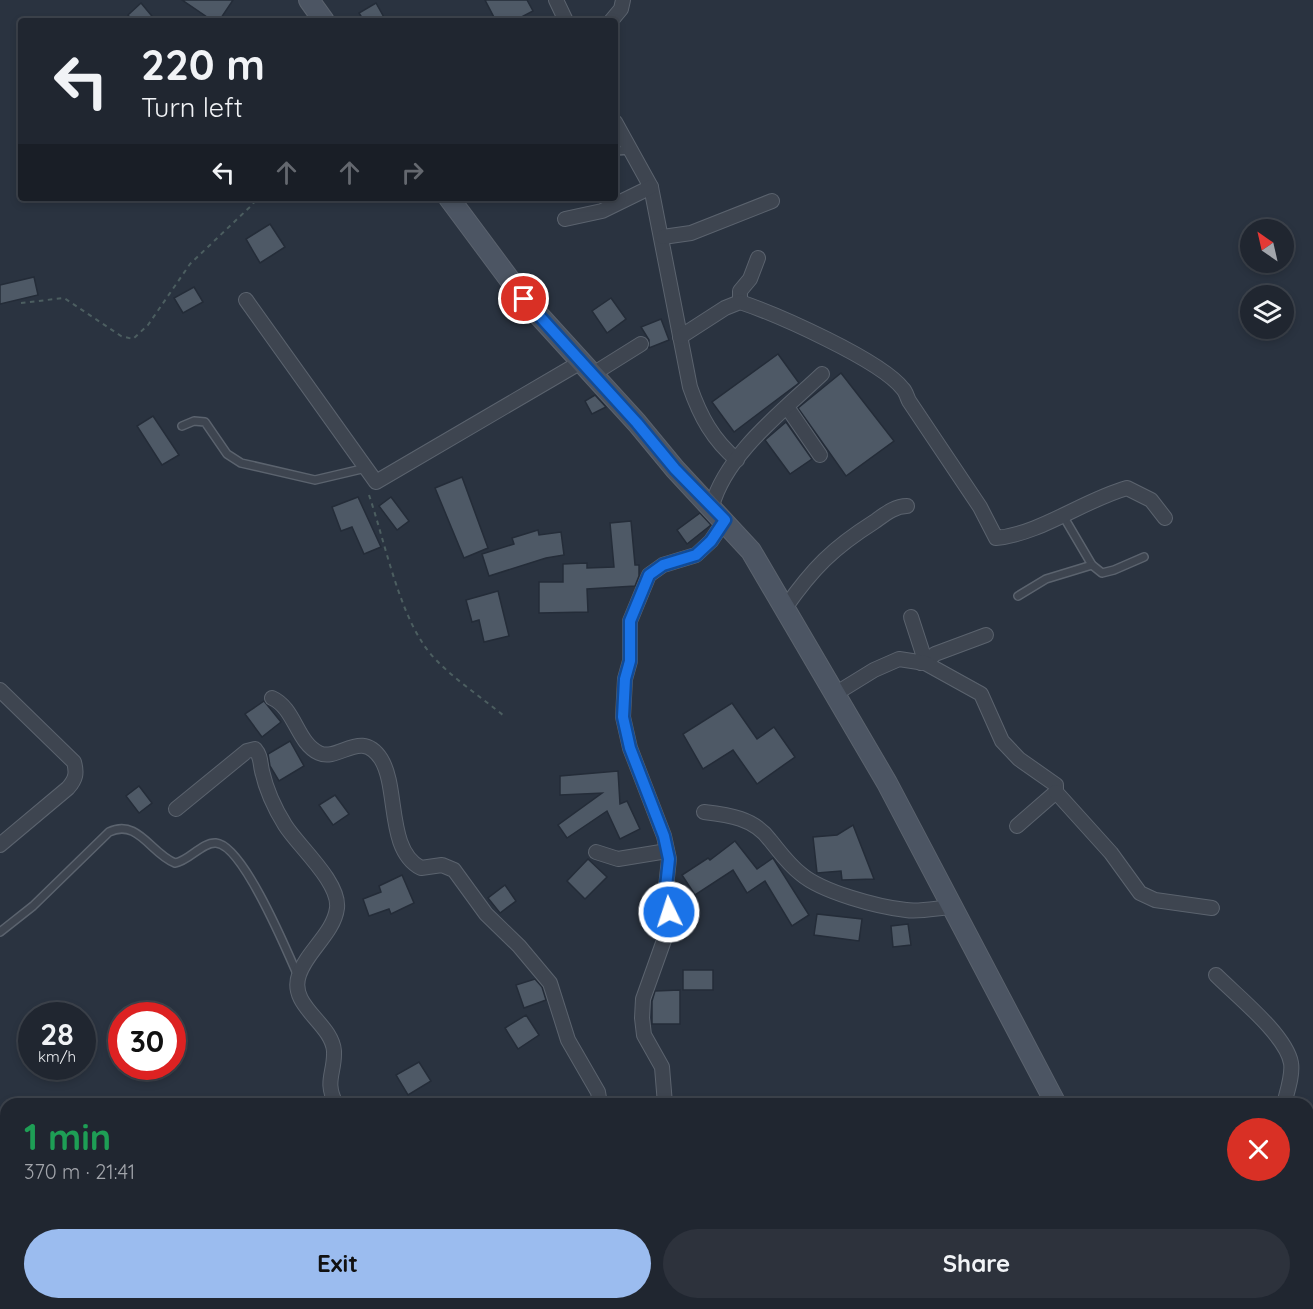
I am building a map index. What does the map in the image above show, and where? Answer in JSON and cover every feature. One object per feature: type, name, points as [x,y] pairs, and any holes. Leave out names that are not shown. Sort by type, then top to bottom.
[{"type":"street","points":[[309,0],[322,18]]},
{"type":"street","points":[[556,0],[565,18]]},
{"type":"street","points":[[614,18],[621,9],[623,0]]},
{"type":"street","points":[[618,127],[651,187],[663,237],[680,337],[698,408],[722,448],[737,460]]},
{"type":"street","points":[[565,219],[602,211],[651,187]]},
{"type":"street","points":[[451,201],[524,299],[751,551],[909,822],[1053,1098]]},
{"type":"street","points":[[663,237],[691,233],[772,201]]},
{"type":"street","points":[[740,302],[740,291],[750,279],[758,258]]},
{"type":"street","points":[[246,300],[376,482],[587,368],[641,344]]},
{"type":"street","points":[[680,337],[725,308],[740,302],[809,331],[888,375],[904,389],[909,401],[980,507],[996,538],[1024,531],[1102,495],[1127,488],[1151,500],[1165,518]]},
{"type":"street","points":[[665,1098],[662,1067],[644,1035],[642,1018],[643,999],[668,928],[665,896],[667,851],[664,836],[630,748],[623,717],[625,679],[630,661],[630,621],[649,575],[663,565],[696,555],[711,541],[718,513],[715,493],[751,442],[822,374]]},
{"type":"street","points":[[787,407],[820,455]]},
{"type":"street","points":[[784,608],[834,548],[885,514],[900,506],[906,506]]},
{"type":"street","points":[[911,617],[924,657],[923,663]]},
{"type":"street","points":[[923,663],[935,654],[986,635]]},
{"type":"street","points":[[835,694],[874,670],[899,659],[923,663],[981,694],[1002,741],[1019,759],[1056,785],[1056,792],[1112,853],[1140,893],[1155,900],[1212,908]]},
{"type":"street","points":[[0,690],[74,762],[76,771],[75,780],[68,788],[0,844]]},
{"type":"street","points":[[272,698],[283,707],[314,751],[322,755],[360,745],[372,750],[380,758],[387,774],[393,814],[408,857],[420,868],[442,866],[454,870],[486,914],[519,946],[550,983],[568,1040],[598,1098]]},
{"type":"street","points":[[176,809],[247,751],[255,749],[260,755],[268,788],[285,825],[336,895],[337,909],[332,922],[298,976],[301,998],[330,1039],[334,1051],[328,1081],[334,1098]]},
{"type":"street","points":[[1017,826],[1056,792]]},
{"type":"street","points":[[704,812],[735,816],[747,821],[769,837],[782,857],[816,884],[864,901],[906,910],[952,907]]},
{"type":"street","points":[[596,852],[618,860],[667,851]]},
{"type":"street","points":[[1216,975],[1276,1035],[1288,1053],[1292,1064],[1285,1098]]},
{"type":"lane","points":[[618,151],[632,150]]},
{"type":"lane","points":[[182,426],[194,421],[205,422],[232,458],[241,464],[306,479],[327,478],[366,468]]},
{"type":"lane","points":[[1062,514],[1092,565],[1102,573],[1144,556]]},
{"type":"lane","points":[[1018,596],[1055,575],[1092,565]]},
{"type":"lane","points":[[0,932],[33,906],[110,832],[126,828],[136,831],[175,863],[181,862],[209,845],[216,843],[224,846],[237,860],[266,903],[298,976]]},
{"type":"path","points":[[21,303],[64,298],[121,336],[133,339],[148,325],[190,264],[255,201]]},
{"type":"path","points":[[376,482],[369,493],[408,615],[422,644],[438,661],[504,716]]},
{"type":"building","points":[[182,0],[233,0],[221,18],[209,18]]},
{"type":"building","points":[[485,0],[527,0],[533,11],[520,18],[494,18]]},
{"type":"building","points":[[141,3],[154,18],[130,18],[128,15]]},
{"type":"building","points":[[376,3],[384,18],[362,18],[359,13]]},
{"type":"building","points":[[270,224],[285,247],[260,263],[246,239]]},
{"type":"building","points":[[34,277],[38,295],[0,304],[0,285]]},
{"type":"building","points":[[194,287],[203,302],[183,313],[174,298]]},
{"type":"building","points":[[611,298],[626,319],[607,333],[592,311]]},
{"type":"building","points":[[661,319],[669,340],[649,348],[649,340],[641,327]]},
{"type":"building","points":[[778,354],[799,383],[734,432],[712,402]]},
{"type":"building","points":[[841,373],[894,441],[846,476],[798,408]]},
{"type":"building","points":[[595,395],[606,407],[592,414],[585,401]]},
{"type":"building","points":[[153,416],[179,455],[162,465],[137,426]]},
{"type":"building","points":[[786,422],[812,459],[790,474],[765,440]]},
{"type":"building","points":[[462,477],[488,548],[464,558],[435,488]]},
{"type":"building","points":[[358,497],[381,547],[364,554],[352,527],[341,531],[332,507]]},
{"type":"building","points":[[391,497],[409,521],[397,530],[379,506]]},
{"type":"building","points":[[700,513],[711,525],[687,544],[677,530]]},
{"type":"building","points":[[631,521],[635,565],[639,565],[639,576],[635,586],[587,589],[588,612],[539,613],[539,582],[563,582],[563,564],[587,563],[587,568],[614,567],[610,523]]},
{"type":"building","points":[[538,530],[539,535],[561,532],[564,555],[546,558],[489,576],[482,554],[514,544],[512,538]]},
{"type":"building","points":[[498,591],[509,636],[484,642],[479,620],[472,622],[466,600]]},
{"type":"building","points":[[264,701],[281,722],[262,737],[245,714]]},
{"type":"building","points":[[732,703],[757,739],[774,727],[795,757],[757,784],[733,750],[703,769],[683,734]]},
{"type":"building","points":[[290,741],[304,766],[279,781],[270,766],[268,754]]},
{"type":"building","points":[[618,771],[620,804],[627,801],[640,829],[620,839],[607,811],[567,838],[558,825],[602,793],[560,795],[560,776]]},
{"type":"building","points":[[139,786],[152,803],[139,813],[126,796]]},
{"type":"building","points":[[335,795],[349,814],[333,825],[319,805]]},
{"type":"building","points":[[853,825],[874,879],[842,880],[841,871],[817,873],[813,837],[837,835]]},
{"type":"building","points":[[735,841],[757,869],[773,858],[809,915],[792,926],[765,881],[747,893],[733,870],[695,895],[682,875],[708,858],[710,860]]},
{"type":"building","points":[[588,859],[607,877],[585,899],[567,881]]},
{"type":"building","points":[[402,875],[414,903],[391,914],[389,909],[369,916],[363,899],[381,892],[379,886]]},
{"type":"building","points":[[505,885],[516,901],[500,913],[488,898]]},
{"type":"building","points":[[817,914],[862,919],[859,941],[814,935]]},
{"type":"building","points":[[908,924],[911,945],[893,947],[891,926]]},
{"type":"building","points":[[683,970],[713,970],[713,990],[683,990]]},
{"type":"building","points":[[535,979],[542,987],[546,1000],[524,1008],[516,985]]},
{"type":"building","points":[[680,990],[680,1024],[652,1024],[652,1001],[655,991]]},
{"type":"building","points":[[526,1015],[539,1035],[518,1049],[505,1028]]},
{"type":"building","points":[[419,1062],[431,1081],[408,1095],[396,1075]]},
{"type":"route","points":[[524,299],[637,423],[675,469],[725,520],[711,541],[696,555],[663,565],[649,575],[630,621],[630,661],[625,679],[623,717],[630,748],[664,836],[669,859],[665,896],[669,912]]}]
